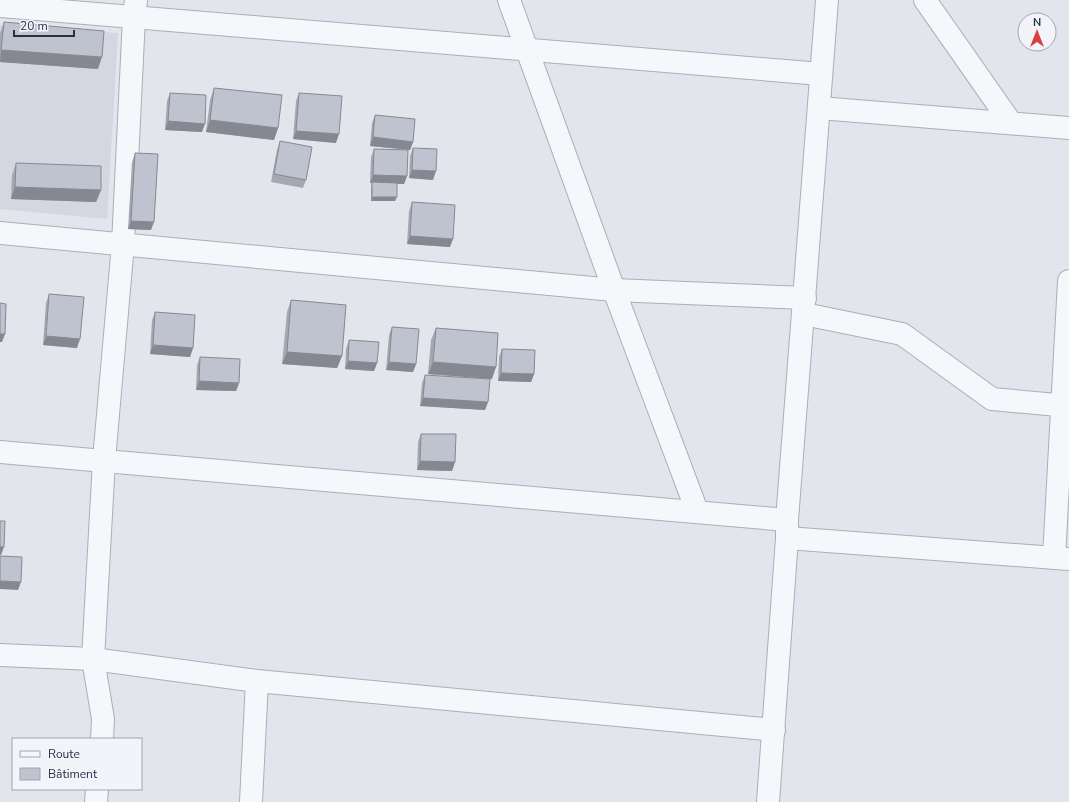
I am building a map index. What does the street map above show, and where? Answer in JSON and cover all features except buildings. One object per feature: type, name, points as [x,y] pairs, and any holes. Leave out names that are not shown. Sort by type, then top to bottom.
[{"type":"street","points":[[509,0],[614,290],[697,511]]},
{"type":"street","points":[[768,802],[827,0]]},
{"type":"street","points":[[925,0],[1011,123]]},
{"type":"street","points":[[0,6],[135,9],[527,50],[821,74]]},
{"type":"street","points":[[102,738],[103,719],[93,659],[104,460],[123,244],[135,9]]},
{"type":"street","points":[[819,108],[1069,128]]},
{"type":"street","points":[[0,233],[614,290],[804,306],[902,334],[992,400],[1066,406]]},
{"type":"street","points":[[0,452],[697,511],[787,529],[1062,558],[1069,281]]},
{"type":"street","points":[[0,656],[93,659],[257,681],[774,730]]},
{"type":"street","points":[[251,802],[257,681]]},
{"type":"street","points":[[96,802],[98,790]]},
{"type":"shaded area","points":[[0,25],[118,33],[107,219],[0,209]]}]
